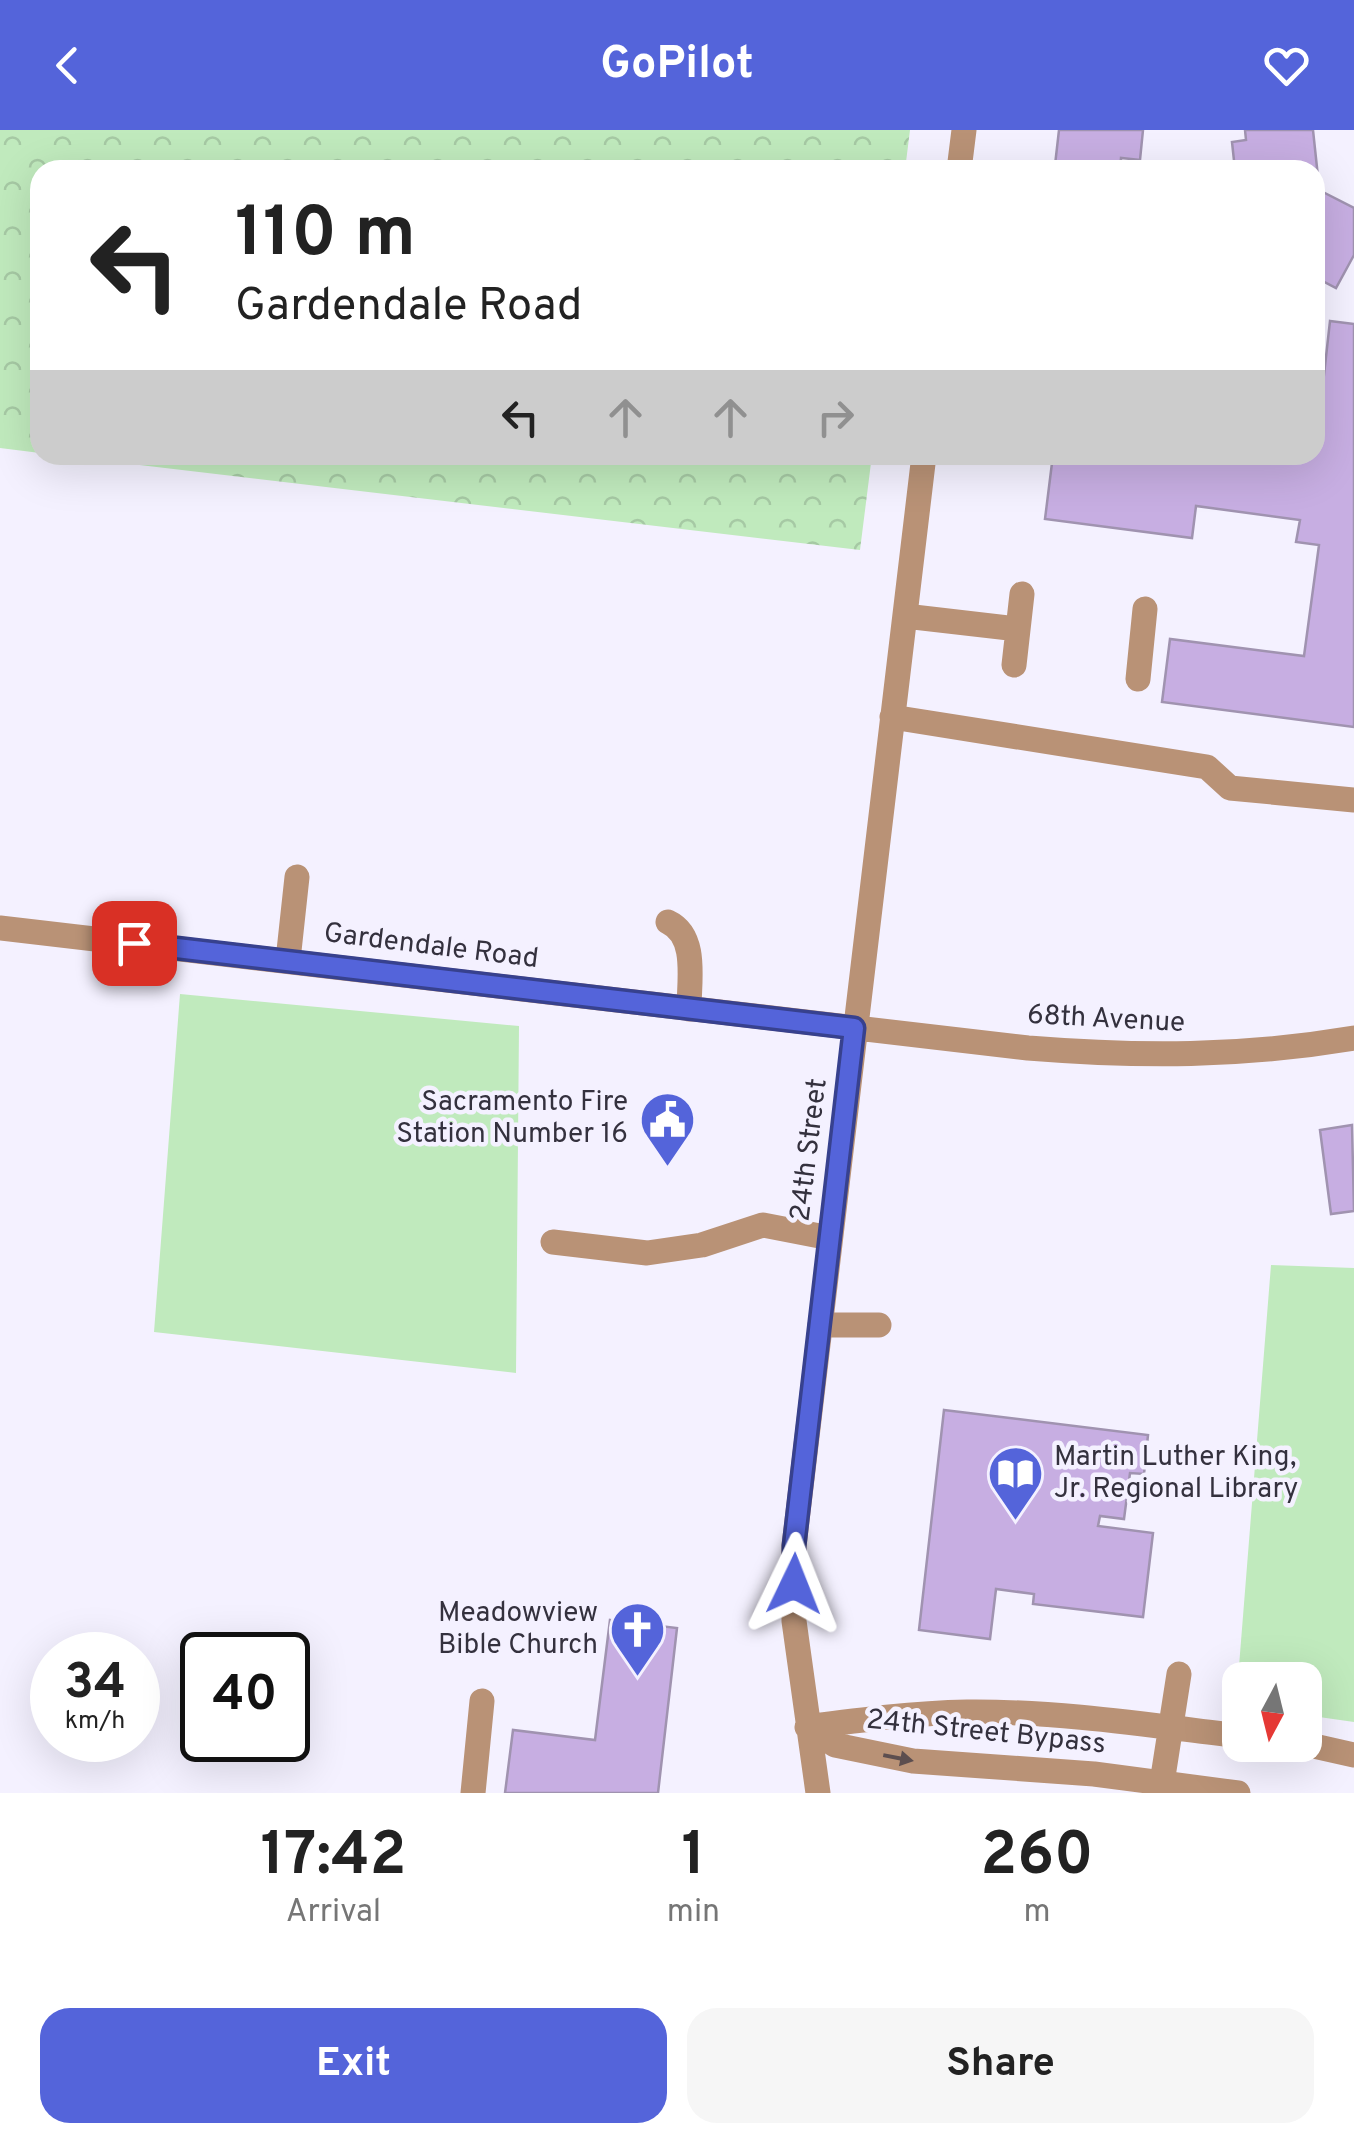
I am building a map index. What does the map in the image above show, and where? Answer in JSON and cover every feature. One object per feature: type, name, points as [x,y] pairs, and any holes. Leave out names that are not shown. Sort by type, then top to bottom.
[{"type":"street","points":[[960,160],[964,130]]},
{"type":"street","name":"24th Street","points":[[818,1793],[794,1621],[794,1546],[923,465]]},
{"type":"street","points":[[1014,665],[1022,594]]},
{"type":"street","points":[[1138,679],[1146,608]]},
{"type":"street","points":[[905,616],[1018,629]]},
{"type":"street","points":[[892,717],[1207,767],[1230,788],[1354,800]]},
{"type":"street","points":[[288,960],[296,877]]},
{"type":"street","points":[[668,922],[682,932],[688,944],[689,1009]]},
{"type":"street","name":"Gardendale Road","points":[[0,928],[854,1028]]},
{"type":"street","name":"68th Avenue","points":[[854,1028],[1131,1056],[1293,1048],[1354,1038]]},
{"type":"street","points":[[553,1242],[648,1253],[702,1246],[763,1225],[830,1238]]},
{"type":"street","points":[[820,1325],[879,1325]]},
{"type":"street","points":[[1162,1783],[1179,1674]]},
{"type":"street","points":[[473,1793],[482,1701]]},
{"type":"street","name":"24th Street Bypass","points":[[807,1728],[890,1716],[969,1712],[1080,1716],[1222,1734]]},
{"type":"street","name":"24th Street Bypass","points":[[807,1728],[835,1745],[913,1761],[1094,1774],[1238,1793]]},
{"type":"street","points":[[1322,1748],[1354,1756]]},
{"type":"green space","points":[[0,130],[910,130],[906,160],[30,160],[30,452],[0,448]]},
{"type":"green space","points":[[140,465],[871,465],[860,550]]},
{"type":"green space","points":[[180,994],[519,1026],[516,1373],[154,1332]]},
{"type":"green space","points":[[1271,1265],[1354,1268],[1354,1722],[1322,1717],[1322,1662],[1239,1662]]},
{"type":"building","points":[[1059,130],[1143,130],[1140,160],[1056,160]]},
{"type":"building","points":[[1245,130],[1313,130],[1316,160],[1234,160],[1232,142],[1246,140]]},
{"type":"building","points":[[1325,193],[1354,208],[1354,255],[1336,288],[1325,282]]},
{"type":"building","points":[[1330,321],[1354,324],[1354,727],[1162,702],[1170,639],[1304,656],[1319,545],[1296,542],[1300,520],[1196,506],[1192,538],[1045,519],[1052,465],[1325,465],[1325,366]]},
{"type":"building","points":[[1352,1125],[1354,1211],[1331,1214],[1320,1130]]},
{"type":"building","name":"Martin Luther King, Jr. Regional Library","points":[[944,1410],[1148,1435],[1144,1474],[1130,1473],[1124,1519],[1100,1516],[1098,1526],[1153,1533],[1143,1617],[1033,1604],[1034,1594],[996,1589],[990,1639],[919,1630]]},
{"type":"building","name":"Meadowview Bible Church","points":[[610,1620],[677,1628],[658,1793],[505,1793],[513,1730],[595,1740]]},
{"type":"place","name":"Sacramento Fire Station Number 16","points":[[667,1168]]},
{"type":"place","name":"Martin Luther King, Jr. Regional Library","points":[[1015,1523]]},
{"type":"place","name":"Meadowview Bible Church","points":[[637,1679]]},
{"type":"route","points":[[134,943],[854,1028],[794,1546],[794,1584]]}]
